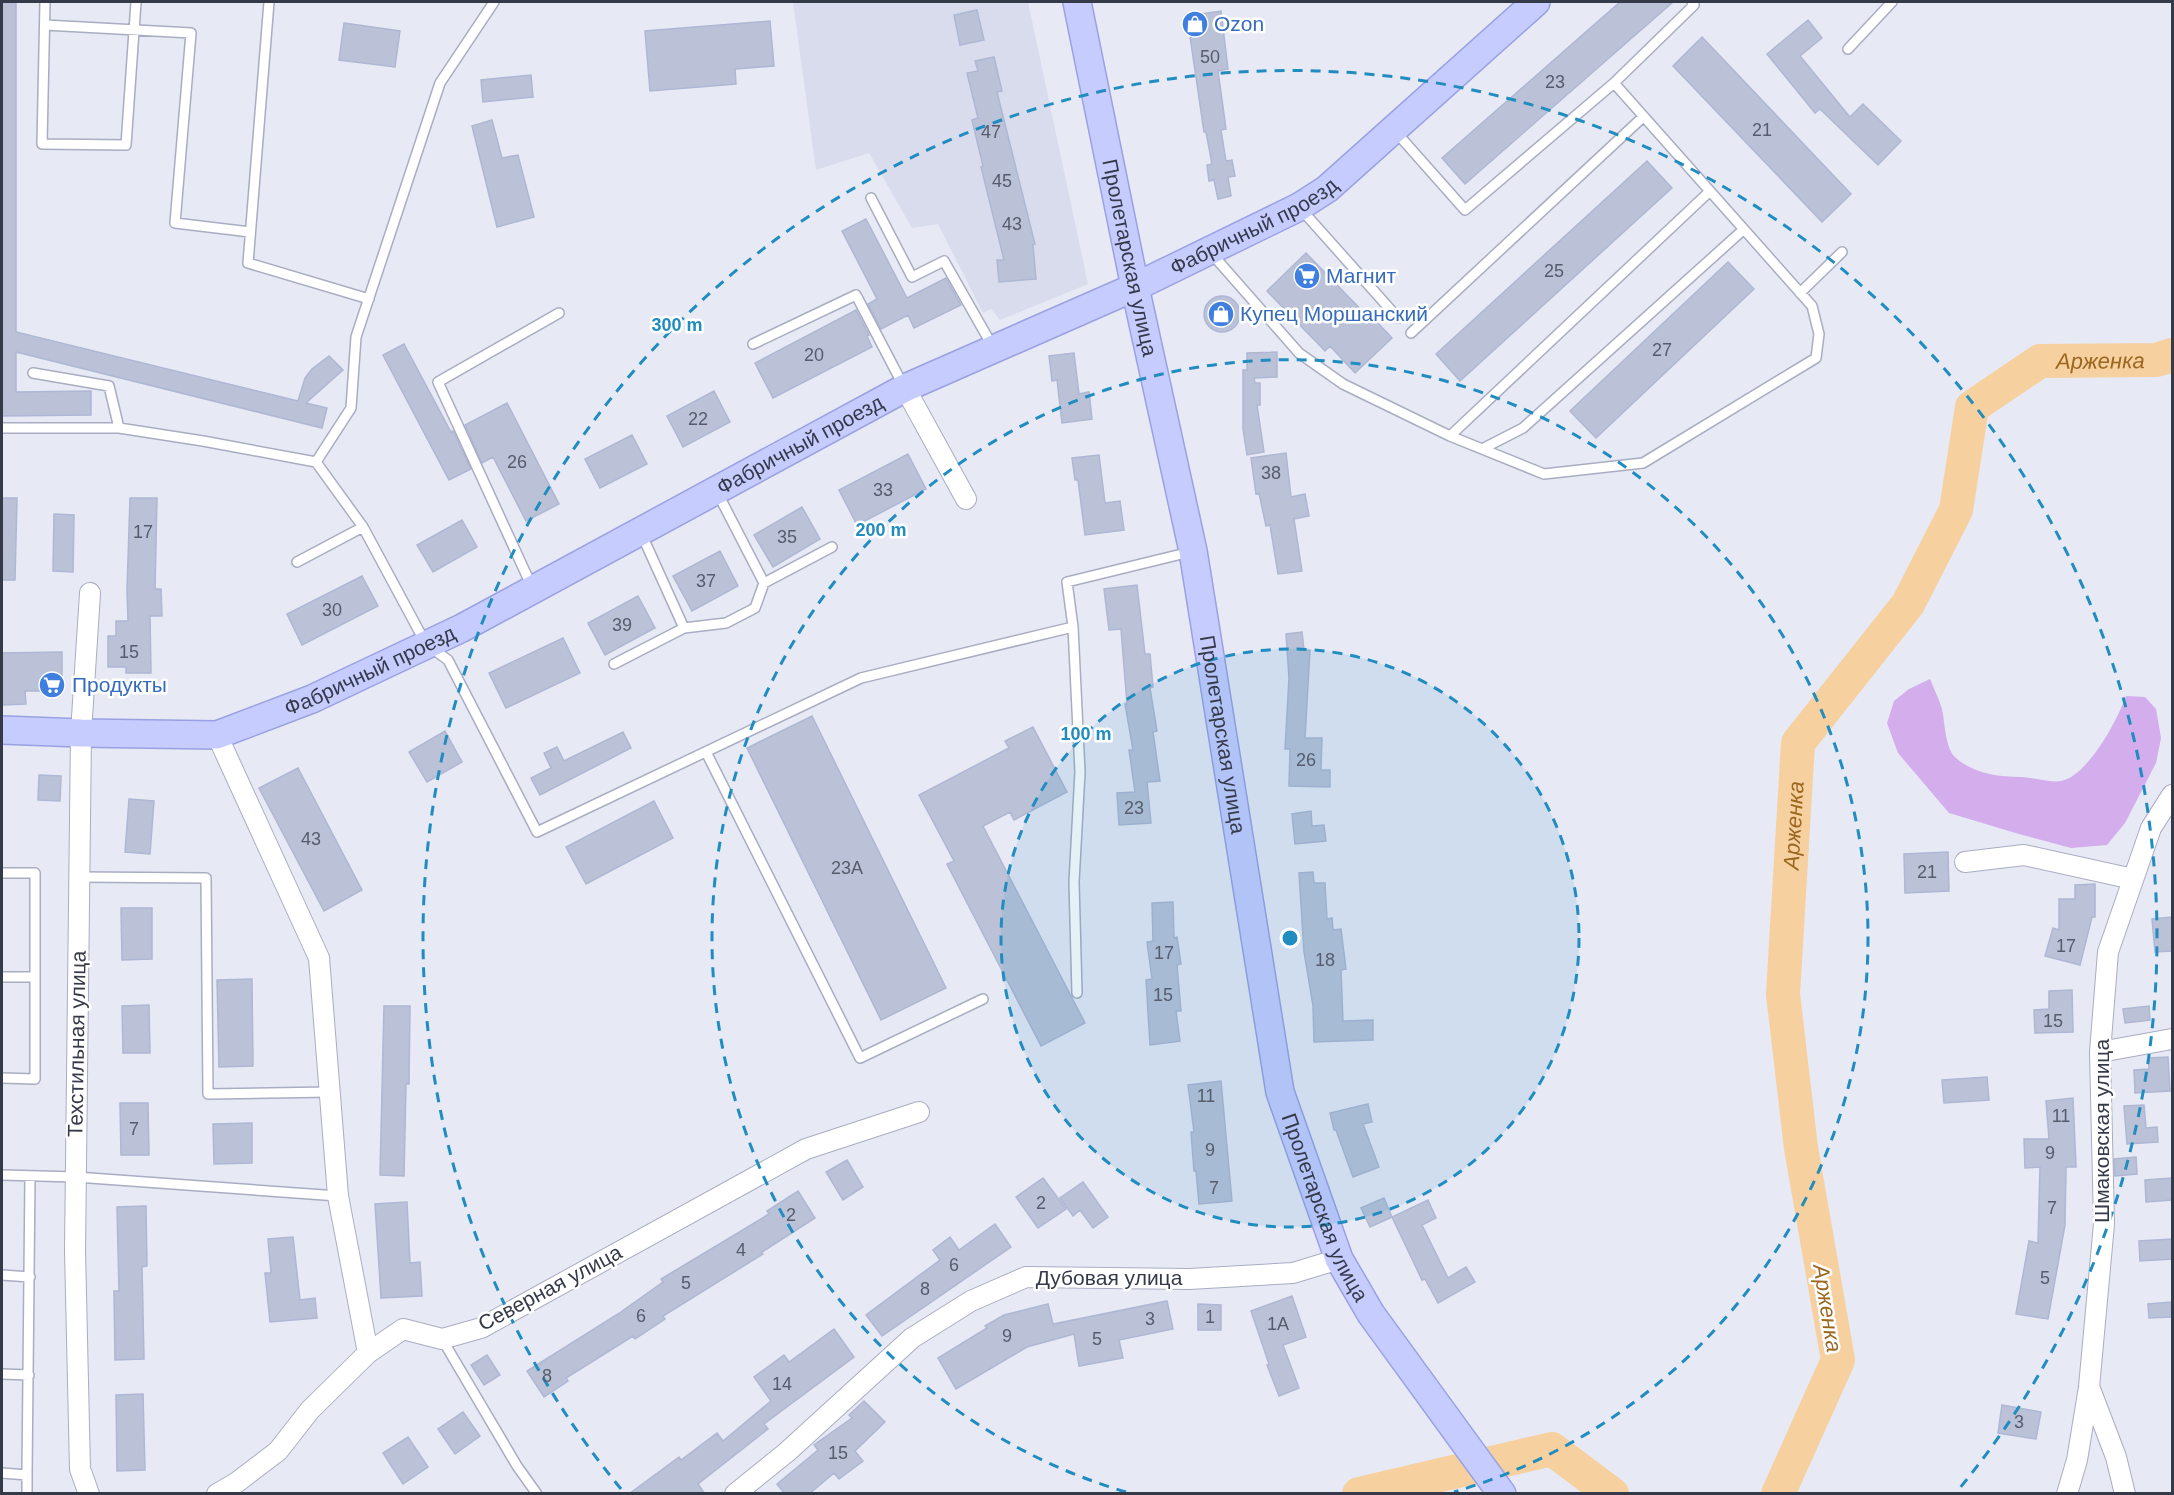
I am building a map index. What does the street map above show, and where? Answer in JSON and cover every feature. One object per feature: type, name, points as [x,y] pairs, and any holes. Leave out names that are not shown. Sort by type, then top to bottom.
[{"type":"street","name":"Пролетарская улица","points":[[1077,2],[1135,287],[1193,551],[1280,1092],[1339,1259],[1371,1314],[1502,1494]]},
{"type":"street","name":"Фабричный проезд","points":[[2,730],[217,735],[312,699],[462,628],[905,388],[1135,287],[1299,207],[1327,189],[1536,2]]},
{"type":"street","points":[[905,388],[966,499]]},
{"type":"street","name":"Техстильная улица","points":[[89,1494],[80,1468],[75,1251],[81,733],[90,592]]},
{"type":"street","points":[[217,735],[319,958],[338,1196],[368,1353]]},
{"type":"street","name":"Шмаковская улица","points":[[2067,1494],[2078,1460],[2089,1386],[2104,1224],[2100,1052],[2108,952],[2151,828],[2172,795]]},
{"type":"street","points":[[1965,862],[2024,855],[2133,879]]},
{"type":"street","points":[[2100,1052],[2172,1039]]},
{"type":"street","name":"Северная улица","points":[[442,1339],[481,1328],[806,1149],[919,1112]]},
{"type":"street","name":"Дубовая улица","points":[[735,1494],[787,1452],[912,1338],[971,1301],[1026,1277],[1189,1278],[1293,1273],[1339,1259]]},
{"type":"street","points":[[217,1494],[236,1483],[278,1451],[310,1410],[368,1353],[403,1329],[442,1339]]},
{"type":"street","name":"Шмаковская улица","points":[[2089,1386],[2116,1457],[2125,1494]]},
{"type":"lane","points":[[45,2],[42,144],[126,145],[136,2]]},
{"type":"lane","points":[[269,2],[248,263],[369,299]]},
{"type":"lane","points":[[315,462],[351,408],[356,337],[440,84],[494,2]]},
{"type":"lane","points":[[1393,130],[1465,210],[1614,83],[1694,5],[1692,2]]},
{"type":"lane","points":[[1848,49],[1892,2]]},
{"type":"lane","points":[[45,25],[191,33],[175,223],[250,231]]},
{"type":"lane","points":[[1209,250],[1299,353],[1343,384],[1450,436],[1544,474],[1643,463],[1816,358],[1819,334],[1812,306],[1614,83]]},
{"type":"lane","points":[[1412,333],[1643,117]]},
{"type":"lane","points":[[1450,436],[1709,192]]},
{"type":"lane","points":[[872,198],[912,277],[944,261],[994,349]]},
{"type":"lane","points":[[1299,207],[1398,318]]},
{"type":"lane","points":[[1482,449],[1523,428],[1743,230]]},
{"type":"lane","points":[[1800,292],[1842,252]]},
{"type":"lane","points":[[753,344],[856,295],[905,388]]},
{"type":"lane","points":[[533,589],[438,382],[559,313]]},
{"type":"lane","points":[[33,373],[110,386],[119,428]]},
{"type":"lane","points":[[2,428],[119,428],[315,462],[363,527],[426,644],[448,660],[537,832],[861,678],[1073,627]]},
{"type":"lane","points":[[716,490],[764,583]]},
{"type":"lane","points":[[297,562],[363,527]]},
{"type":"lane","points":[[640,530],[684,628]]},
{"type":"lane","points":[[614,664],[684,628],[726,623],[755,608],[764,583],[832,547]]},
{"type":"lane","points":[[1077,993],[1074,882],[1080,772],[1073,627],[1067,582],[1193,551]]},
{"type":"lane","points":[[706,752],[860,1058],[983,999]]},
{"type":"lane","points":[[2,873],[35,873],[35,1079],[2,1078]]},
{"type":"lane","points":[[79,877],[206,879],[208,1094],[330,1092]]},
{"type":"lane","points":[[2,977],[35,977]]},
{"type":"lane","points":[[2,1175],[76,1177],[338,1196]]},
{"type":"lane","points":[[27,1494],[30,1176]]},
{"type":"lane","points":[[2,1275],[30,1277]]},
{"type":"lane","points":[[442,1339],[517,1466],[537,1494]]},
{"type":"lane","points":[[2,1374],[29,1375]]},
{"type":"lane","points":[[2,1473],[27,1475]]},
{"type":"shaded area","points":[[793,2],[1028,2],[1088,284],[1000,320],[991,309],[983,313],[938,224],[912,228],[869,153],[816,170]]},
{"type":"shaded area","points":[[1930,679],[1942,709],[1949,747],[1955,757],[1969,767],[1986,773],[2052,781],[2061,781],[2071,777],[2091,758],[2109,732],[2126,696],[2145,697],[2156,709],[2161,738],[2156,763],[2125,823],[2107,845],[2071,848],[1949,813],[1898,753],[1887,723],[1894,701],[1909,689]]},
{"type":"building","points":[[2,2],[16,2],[16,332],[298,401],[305,378],[312,369],[329,356],[343,370],[306,403],[327,408],[322,428],[16,352],[16,392],[91,391],[91,415],[2,416]]},
{"type":"building","points":[[1620,2],[1673,2],[1465,184],[1442,158]]},
{"type":"building","points":[[977,10],[984,40],[960,45],[954,15]]},
{"type":"building","points":[[1221,11],[1228,69],[1218,71],[1226,129],[1221,130],[1226,161],[1232,160],[1235,176],[1228,177],[1231,196],[1218,199],[1214,180],[1209,181],[1207,165],[1212,164],[1206,132],[1204,132],[1187,16]]},
{"type":"building","points":[[1808,20],[1822,38],[1800,56],[1850,117],[1863,104],[1901,141],[1878,165],[1820,109],[1815,113],[1767,54]]},
{"type":"building","points":[[770,21],[774,66],[735,69],[736,84],[650,91],[645,31]]},
{"type":"building","points":[[344,23],[400,31],[395,67],[339,60]]},
{"type":"building","points":[[1702,37],[1851,194],[1822,222],[1673,66]]},
{"type":"building","points":[[994,57],[1002,91],[997,92],[1035,244],[1033,245],[1036,279],[999,282],[997,260],[1004,260],[981,167],[983,166],[972,120],[978,118],[967,73],[978,71],[975,61]]},
{"type":"building","points":[[531,75],[533,97],[483,102],[481,80]]},
{"type":"building","points":[[492,120],[502,158],[518,155],[534,217],[497,227],[472,126]]},
{"type":"building","points":[[1647,161],[1672,188],[1460,381],[1436,354]]},
{"type":"building","points":[[866,219],[907,298],[946,278],[961,305],[914,328],[908,315],[881,329],[868,304],[877,299],[842,231]]},
{"type":"building","points":[[1306,253],[1374,323],[1376,321],[1392,338],[1355,373],[1330,346],[1325,351],[1267,291]]},
{"type":"building","points":[[1728,262],[1754,289],[1596,438],[1570,411]]},
{"type":"building","points":[[1222,296],[1234,302],[1240,314],[1234,326],[1222,332],[1210,326],[1204,314],[1210,302]]},
{"type":"building","points":[[856,310],[869,335],[867,336],[872,347],[773,398],[755,363]]},
{"type":"building","points":[[404,344],[451,432],[453,431],[471,469],[449,480],[383,355]]},
{"type":"building","points":[[1277,352],[1277,377],[1254,378],[1255,383],[1260,383],[1260,405],[1257,405],[1264,452],[1247,455],[1243,429],[1243,370],[1247,370],[1247,353]]},
{"type":"building","points":[[1074,353],[1079,394],[1089,392],[1092,419],[1062,423],[1057,380],[1052,381],[1049,356]]},
{"type":"building","points":[[714,391],[730,422],[683,447],[667,416]]},
{"type":"building","points":[[507,403],[559,504],[526,521],[493,457],[482,463],[465,425]]},
{"type":"building","points":[[632,435],[647,464],[600,488],[585,459]]},
{"type":"building","points":[[1286,453],[1291,497],[1305,494],[1309,516],[1294,519],[1302,571],[1278,574],[1270,525],[1266,526],[1259,493],[1256,494],[1251,458]]},
{"type":"building","points":[[908,454],[926,489],[857,525],[839,490]]},
{"type":"building","points":[[1099,455],[1105,503],[1120,501],[1124,530],[1085,535],[1078,480],[1075,480],[1072,458]]},
{"type":"building","points":[[2,498],[17,498],[15,580],[2,580]]},
{"type":"building","points":[[130,498],[157,498],[155,589],[161,589],[162,616],[150,616],[151,673],[126,673],[126,667],[108,667],[108,636],[116,636],[116,621],[128,621]]},
{"type":"building","points":[[802,507],[820,539],[773,567],[754,535]]},
{"type":"building","points":[[54,514],[74,515],[73,572],[53,571]]},
{"type":"building","points":[[462,520],[477,547],[433,572],[417,545]]},
{"type":"building","points":[[720,551],[738,586],[692,611],[673,576]]},
{"type":"building","points":[[362,576],[378,606],[302,645],[287,614]]},
{"type":"building","points":[[1137,585],[1145,654],[1150,654],[1153,687],[1150,688],[1157,731],[1153,732],[1160,781],[1147,782],[1151,823],[1119,825],[1117,793],[1135,792],[1129,750],[1133,750],[1125,704],[1127,704],[1121,629],[1109,630],[1104,589]]},
{"type":"building","points":[[638,596],[655,628],[605,655],[588,623]]},
{"type":"building","points":[[1302,632],[1304,650],[1310,650],[1305,738],[1322,738],[1321,770],[1330,770],[1330,787],[1289,786],[1290,749],[1285,749],[1289,678],[1286,634]]},
{"type":"building","points":[[563,638],[580,673],[506,708],[489,673]]},
{"type":"building","points":[[62,652],[62,691],[25,691],[26,704],[2,705],[2,653]]},
{"type":"building","points":[[812,716],[946,988],[881,1020],[747,748]]},
{"type":"building","points":[[1033,727],[1067,792],[1014,820],[1010,812],[983,826],[1085,1023],[1041,1046],[947,864],[954,861],[919,795],[1009,748],[1005,741]]},
{"type":"building","points":[[445,731],[462,762],[427,782],[409,752]]},
{"type":"building","points":[[623,732],[631,748],[540,795],[531,778],[551,768],[544,753],[557,747],[564,761]]},
{"type":"building","points":[[298,768],[362,890],[324,911],[259,788]]},
{"type":"building","points":[[39,775],[61,776],[60,801],[38,800]]},
{"type":"building","points":[[129,799],[154,801],[150,854],[125,852]]},
{"type":"building","points":[[654,801],[673,838],[586,884],[566,847]]},
{"type":"building","points":[[1311,811],[1312,826],[1324,825],[1326,841],[1295,844],[1292,814]]},
{"type":"building","points":[[1948,852],[1949,891],[1905,893],[1904,854]]},
{"type":"building","points":[[1313,872],[1314,883],[1325,883],[1327,919],[1332,918],[1333,930],[1341,929],[1346,969],[1341,970],[1343,1021],[1373,1020],[1373,1040],[1314,1042],[1313,1006],[1304,952],[1299,873]]},
{"type":"building","points":[[2095,884],[2095,917],[2092,917],[2080,965],[2045,956],[2053,928],[2059,930],[2059,899],[2075,899],[2075,885]]},
{"type":"building","points":[[1173,902],[1174,938],[1177,937],[1181,964],[1177,965],[1181,1011],[1176,1011],[1180,1041],[1150,1045],[1146,980],[1152,979],[1147,942],[1153,941],[1152,903]]},
{"type":"building","points":[[121,908],[152,908],[152,959],[122,960]]},
{"type":"building","points":[[2172,917],[2172,951],[2155,952],[2152,919]]},
{"type":"building","points":[[252,979],[253,1066],[219,1067],[217,980]]},
{"type":"building","points":[[2072,990],[2073,1032],[2035,1033],[2034,1010],[2049,1009],[2049,991]]},
{"type":"building","points":[[149,1005],[150,1053],[123,1053],[122,1006]]},
{"type":"building","points":[[384,1006],[410,1006],[404,1176],[380,1175]]},
{"type":"building","points":[[2149,1006],[2150,1020],[2125,1023],[2123,1009]]},
{"type":"building","points":[[2168,1057],[2170,1091],[2135,1093],[2134,1070],[2149,1069],[2148,1058]]},
{"type":"building","points":[[1987,1077],[1989,1100],[1944,1103],[1942,1080]]},
{"type":"building","points":[[1221,1081],[1232,1201],[1199,1204],[1196,1171],[1194,1171],[1191,1132],[1194,1132],[1188,1085]]},
{"type":"building","points":[[2073,1098],[2076,1167],[2066,1167],[2065,1225],[2048,1319],[2016,1314],[2029,1241],[2038,1243],[2040,1167],[2025,1168],[2024,1139],[2049,1139],[2046,1101]]},
{"type":"building","points":[[120,1103],[148,1103],[149,1155],[121,1155]]},
{"type":"building","points":[[1368,1104],[1372,1122],[1363,1124],[1379,1167],[1353,1177],[1336,1130],[1334,1130],[1330,1113]]},
{"type":"building","points":[[2144,1105],[2146,1128],[2157,1127],[2158,1142],[2127,1144],[2124,1106]]},
{"type":"building","points":[[252,1123],[252,1163],[214,1164],[213,1124]]},
{"type":"building","points":[[2136,1157],[2137,1174],[2115,1176],[2114,1159]]},
{"type":"building","points":[[847,1160],[863,1187],[843,1200],[826,1172]]},
{"type":"building","points":[[1043,1178],[1066,1209],[1038,1228],[1016,1197]]},
{"type":"building","points":[[2172,1178],[2172,1200],[2146,1202],[2145,1180]]},
{"type":"building","points":[[1083,1182],[1108,1217],[1093,1228],[1080,1210],[1073,1216],[1060,1198]]},
{"type":"building","points":[[798,1191],[815,1218],[762,1252],[763,1254],[663,1316],[665,1319],[635,1339],[633,1336],[566,1378],[568,1381],[544,1397],[527,1371],[618,1314],[663,1282],[661,1279],[769,1214],[767,1211]]},
{"type":"building","points":[[1384,1198],[1392,1217],[1370,1227],[1361,1208]]},
{"type":"building","points":[[1428,1200],[1436,1218],[1422,1225],[1448,1278],[1466,1267],[1475,1282],[1438,1303],[1425,1279],[1422,1280],[1392,1217]]},
{"type":"building","points":[[407,1202],[410,1263],[420,1262],[422,1296],[381,1298],[375,1204]]},
{"type":"building","points":[[146,1206],[147,1266],[142,1267],[144,1359],[115,1360],[114,1291],[119,1291],[117,1207]]},
{"type":"building","points":[[995,1224],[1011,1247],[882,1336],[866,1315],[940,1260],[933,1250],[950,1237],[959,1250]]},
{"type":"building","points":[[293,1237],[300,1300],[315,1298],[317,1318],[270,1322],[265,1273],[271,1273],[268,1239]]},
{"type":"building","points":[[2172,1239],[2172,1259],[2140,1261],[2139,1241]]},
{"type":"building","points":[[1292,1296],[1306,1337],[1283,1345],[1299,1388],[1279,1396],[1251,1311]]},
{"type":"building","points":[[1167,1301],[1173,1329],[1119,1340],[1123,1358],[1079,1366],[1074,1334],[1027,1347],[956,1389],[938,1358],[1004,1315],[1048,1304],[1053,1324]]},
{"type":"building","points":[[2172,1302],[2172,1317],[2149,1318],[2148,1304]]},
{"type":"building","points":[[1198,1304],[1221,1305],[1221,1330],[1198,1330]]},
{"type":"building","points":[[834,1329],[854,1357],[764,1424],[768,1429],[698,1484],[705,1494],[629,1494],[679,1457],[681,1460],[717,1433],[723,1441],[771,1401],[754,1377],[784,1355],[789,1362]]},
{"type":"building","points":[[487,1355],[500,1375],[484,1385],[471,1365]]},
{"type":"building","points":[[143,1394],[145,1470],[117,1471],[116,1395]]},
{"type":"building","points":[[864,1401],[885,1422],[855,1451],[863,1461],[839,1479],[834,1473],[809,1494],[785,1494],[777,1484],[818,1450],[814,1445],[852,1418],[849,1415]]},
{"type":"building","points":[[2002,1405],[2041,1412],[2036,1439],[1998,1433]]},
{"type":"building","points":[[463,1412],[480,1436],[455,1454],[438,1429]]},
{"type":"building","points":[[408,1437],[428,1467],[403,1484],[383,1453]]},
{"type":"waterway","name":"Арженка","points":[[1778,1494],[1838,1360],[1801,1148],[1783,994],[1798,743],[1908,604],[1956,510],[1972,407],[2040,361],[2156,360],[2172,355]]},
{"type":"waterway","name":"Арженка","points":[[1359,1494],[1552,1449],[1612,1494]]},
{"type":"place","name":"Ozon","points":[[1195,24]]},
{"type":"place","name":"Магнит","points":[[1307,276]]},
{"type":"place","name":"Купец Моршанский","points":[[1221,314]]},
{"type":"place","name":"Продукты","points":[[52,685]]}]
